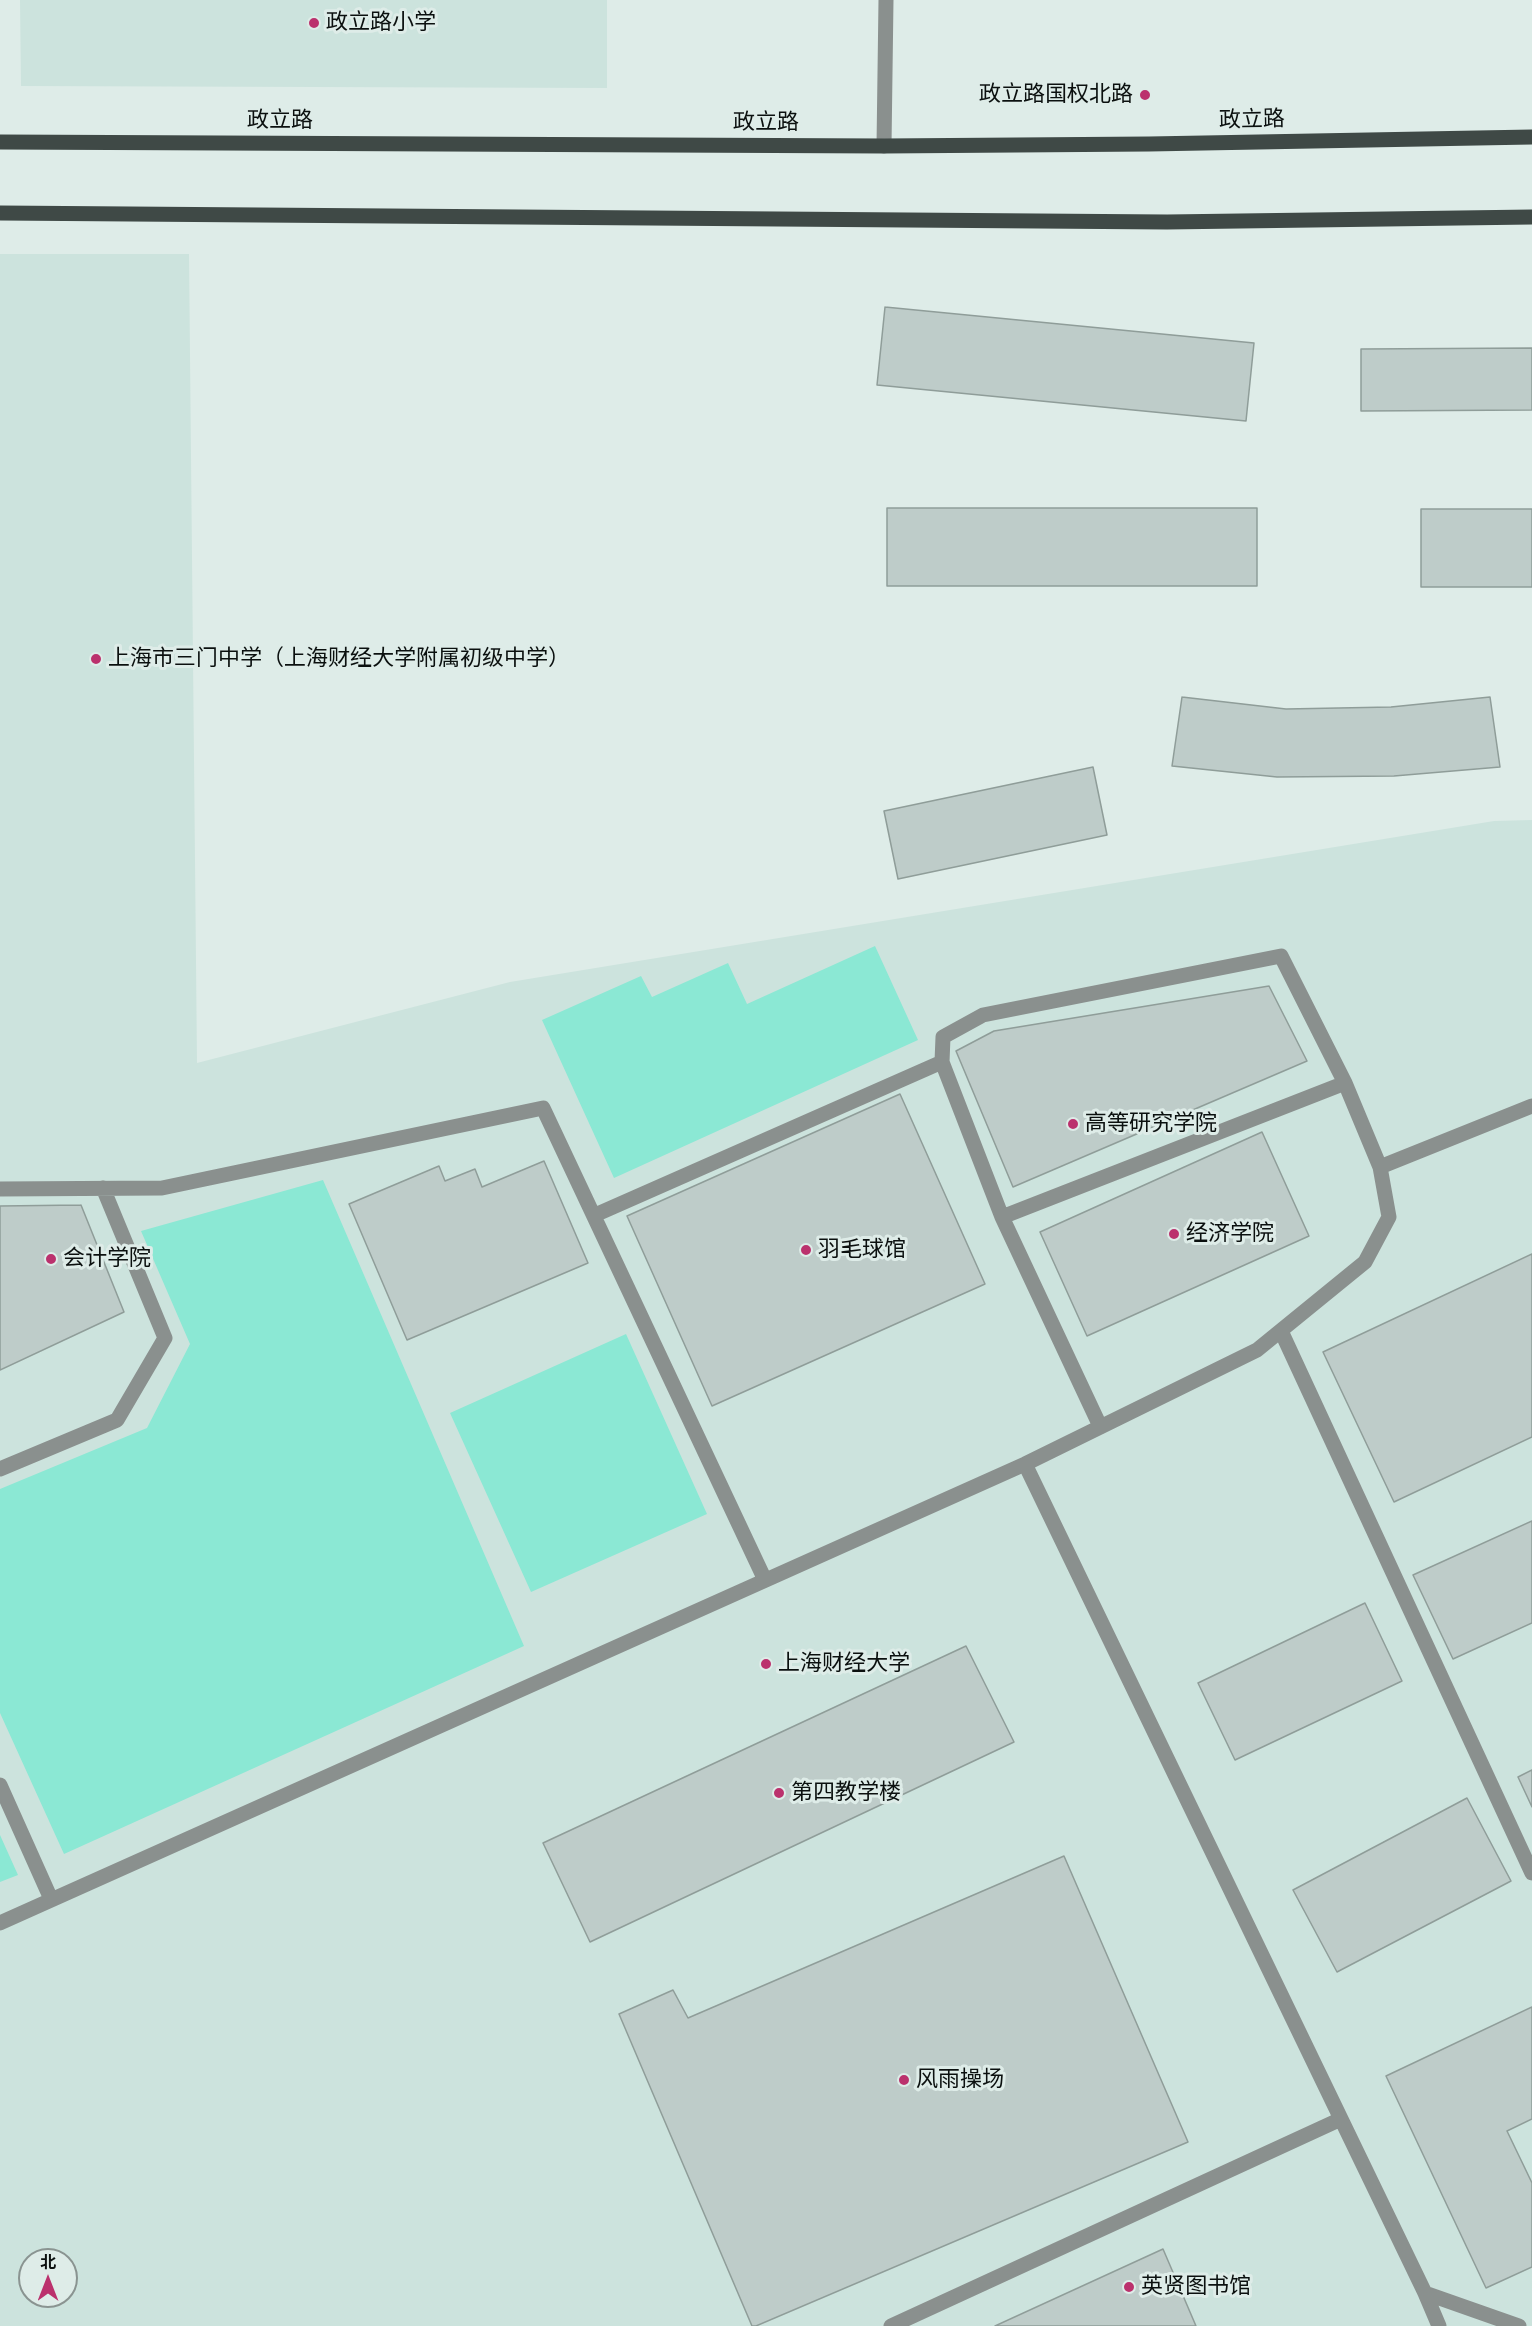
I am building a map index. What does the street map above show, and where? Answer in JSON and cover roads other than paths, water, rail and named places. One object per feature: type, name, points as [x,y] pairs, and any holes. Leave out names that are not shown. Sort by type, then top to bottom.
[{"type":"main road","name":"政立路","points":[[0,142],[884,146],[1161,144],[1532,137]]},
{"type":"main road","points":[[0,213],[1155,222],[1532,217]]},
{"type":"street","points":[[884,146],[886,0]]},
{"type":"street","points":[[0,1923],[1025,1464],[1257,1350],[1365,1262],[1389,1217],[1380,1167],[1345,1083],[1281,956],[983,1015],[943,1037],[942,1062],[1002,1217],[1100,1426]]},
{"type":"street","points":[[595,1215],[942,1062]]},
{"type":"street","points":[[1002,1217],[1345,1083]]},
{"type":"street","points":[[1380,1167],[1532,1106]]},
{"type":"street","points":[[0,1189],[162,1188],[543,1108],[765,1580]]},
{"type":"street","points":[[0,1469],[117,1420],[165,1338],[103,1188]]},
{"type":"street","points":[[1281,1331],[1532,1873]]},
{"type":"street","points":[[1025,1464],[1439,2326]]},
{"type":"street","points":[[0,1785],[51,1899]]},
{"type":"street","points":[[891,2326],[1341,2119]]},
{"type":"street","points":[[1425,2293],[1519,2326]]},
{"type":"place","name":"政立路小学","points":[[314,23]]},
{"type":"place","name":"政立路国权北路","points":[[1145,95]]},
{"type":"place","name":"上海市三门中学（上海财经大学附属初级中学）","points":[[96,659]]},
{"type":"place","name":"高等研究学院","points":[[1073,1124]]},
{"type":"place","name":"经济学院","points":[[1174,1234]]},
{"type":"place","name":"羽毛球馆","points":[[806,1250]]},
{"type":"place","name":"会计学院","points":[[51,1259]]},
{"type":"place","name":"上海财经大学","points":[[766,1664]]},
{"type":"place","name":"第四教学楼","points":[[779,1793]]},
{"type":"place","name":"风雨操场","points":[[904,2080]]},
{"type":"place","name":"英贤图书馆","points":[[1129,2287]]}]
